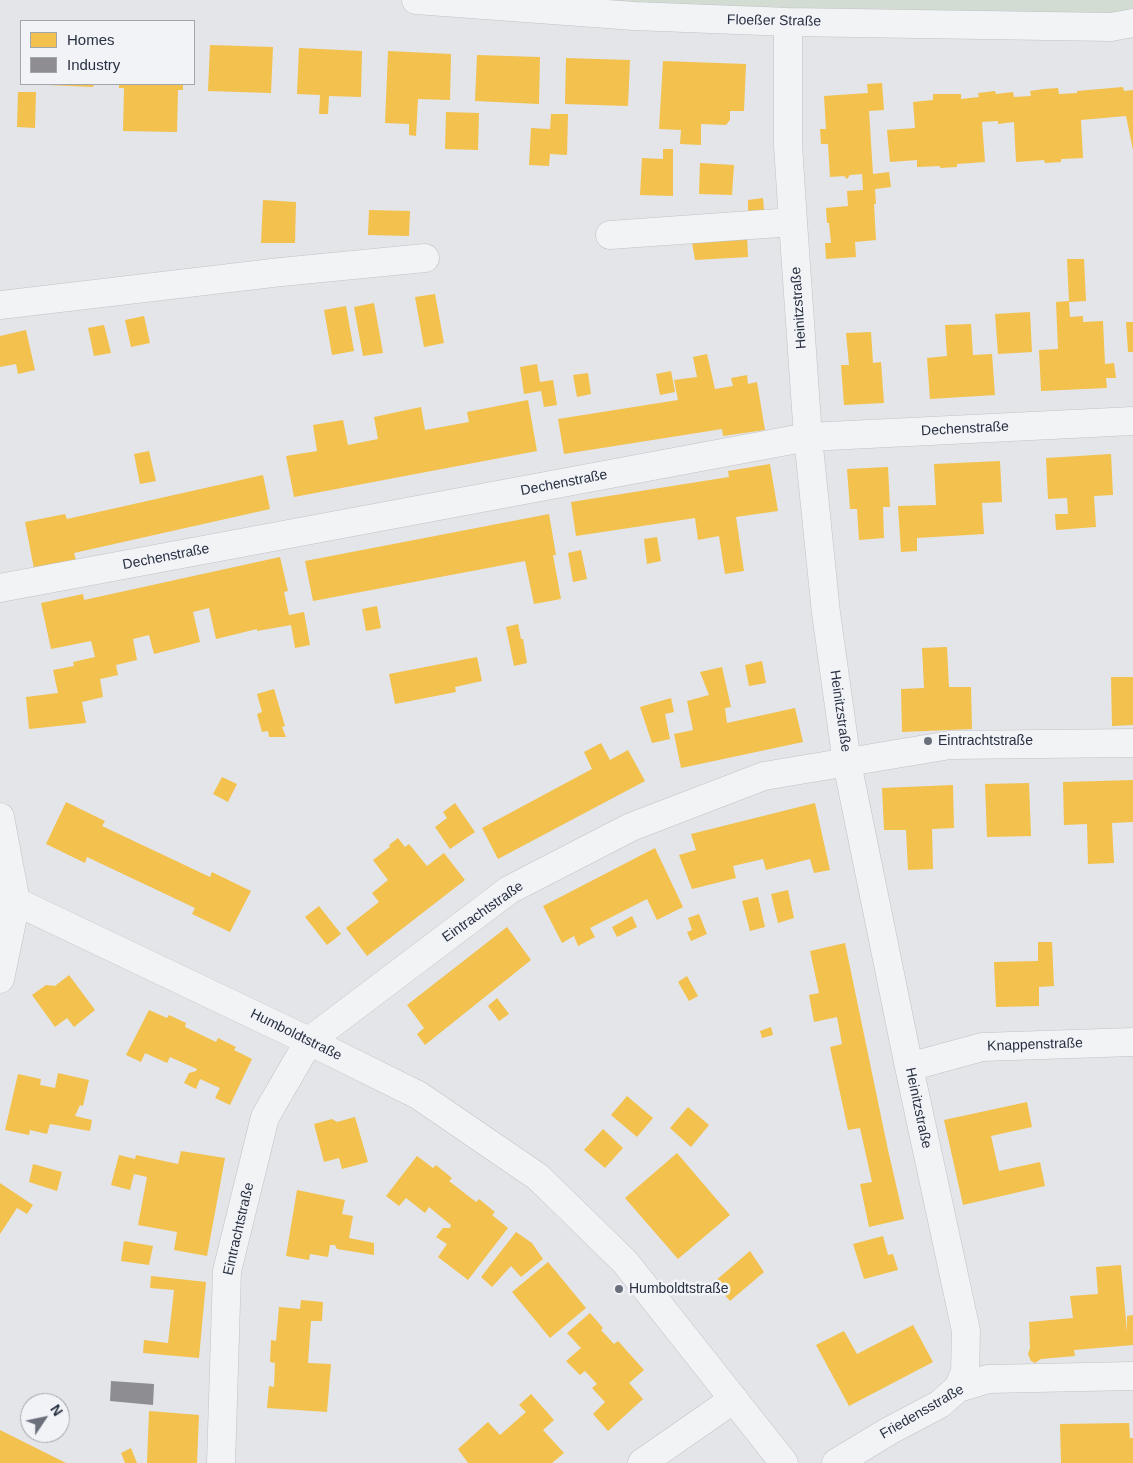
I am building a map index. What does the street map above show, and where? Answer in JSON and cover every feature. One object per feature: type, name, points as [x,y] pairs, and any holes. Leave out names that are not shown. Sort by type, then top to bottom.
[{"type":"street","name":"Floeßer Straße","points":[[416,0],[634,16],[788,22],[1111,27],[1133,22]]},
{"type":"street","name":"Heinitzstraße","points":[[788,22],[788,145],[808,437],[826,613],[847,763],[909,1067],[966,1331],[965,1372],[958,1388]]},
{"type":"street","points":[[610,235],[793,222]]},
{"type":"street","points":[[0,305],[281,272],[425,258]]},
{"type":"street","name":"Dechenstraße","points":[[0,588],[808,437],[1133,421]]},
{"type":"street","name":"Eintrachtstraße","points":[[221,1463],[227,1271],[265,1117],[309,1040],[509,890],[631,827],[764,776],[950,745],[1133,743]]},
{"type":"street","points":[[0,818],[8,898],[0,979]]},
{"type":"street","name":"Humboldtstraße","points":[[8,898],[309,1040],[418,1095],[538,1177],[625,1262],[784,1463]]},
{"type":"street","name":"Knappenstraße","points":[[909,1067],[982,1047],[1133,1042]]},
{"type":"street","name":"Friedensstraße","points":[[836,1463],[888,1431],[940,1404],[958,1388],[988,1379],[1133,1376]]},
{"type":"street","points":[[642,1463],[734,1400]]},
{"type":"shaded area","points":[[549,0],[1133,0],[1133,8],[1104,17],[822,14]]},
{"type":"building: Homes","points":[[210,45],[273,47],[271,93],[208,91]]},
{"type":"building: Homes","points":[[299,48],[362,51],[361,97],[329,96],[328,114],[319,114],[320,95],[297,94]]},
{"type":"building: Homes","points":[[388,51],[451,54],[450,100],[418,99],[416,136],[409,135],[409,124],[385,123]]},
{"type":"building: Homes","points":[[477,55],[540,57],[539,104],[475,101]]},
{"type":"building: Homes","points":[[566,58],[630,60],[628,106],[565,104]]},
{"type":"building: Homes","points":[[663,61],[746,64],[744,111],[730,111],[730,120],[726,125],[701,124],[701,145],[680,144],[681,130],[659,129]]},
{"type":"building: Homes","points":[[882,83],[884,110],[869,111],[873,174],[889,172],[891,187],[875,189],[876,240],[855,242],[856,257],[826,259],[825,243],[831,243],[826,208],[848,206],[847,191],[863,190],[862,174],[850,175],[847,179],[844,176],[830,177],[828,144],[821,144],[820,129],[826,129],[824,96],[868,93],[867,84]]},
{"type":"building: Homes","points":[[48,85],[94,85],[93,87]]},
{"type":"building: Homes","points":[[119,85],[183,85],[183,90],[178,90],[177,132],[123,131],[124,88],[119,88]]},
{"type":"building: Homes","points":[[1123,87],[1124,91],[1133,90],[1133,150],[1126,116],[1081,120],[1083,158],[1061,159],[1061,162],[1045,163],[1044,160],[1016,162],[1014,122],[998,124],[998,121],[982,122],[985,162],[957,164],[957,167],[940,168],[940,166],[917,167],[917,160],[890,162],[887,130],[915,128],[913,102],[933,100],[933,94],[961,94],[961,99],[979,97],[978,93],[995,91],[996,94],[1013,92],[1014,97],[1031,96],[1030,91],[1044,89],[1058,88],[1059,94]]},
{"type":"building: Homes","points":[[18,92],[36,92],[35,128],[17,127]]},
{"type":"building: Homes","points":[[446,112],[479,113],[478,150],[445,149]]},
{"type":"building: Homes","points":[[551,114],[568,114],[567,155],[550,154],[549,166],[529,165],[531,128],[550,129]]},
{"type":"building: Homes","points":[[663,149],[673,149],[673,196],[640,195],[642,158],[663,159]]},
{"type":"building: Homes","points":[[700,163],[734,165],[732,195],[699,194]]},
{"type":"building: Homes","points":[[763,198],[764,210],[748,211],[748,200]]},
{"type":"building: Homes","points":[[263,200],[296,202],[295,243],[261,243]]},
{"type":"building: Homes","points":[[369,210],[410,211],[409,236],[368,235]]},
{"type":"building: Homes","points":[[747,234],[748,257],[695,260],[691,237]]},
{"type":"building: Homes","points":[[1067,259],[1084,259],[1086,301],[1069,302],[1070,317],[1083,316],[1083,322],[1103,321],[1105,364],[1114,363],[1116,378],[1106,378],[1107,388],[1041,391],[1039,350],[1058,349],[1056,302],[1069,301]]},
{"type":"building: Homes","points":[[435,294],[444,343],[424,347],[415,297]]},
{"type":"building: Homes","points":[[374,303],[383,353],[363,356],[354,307]]},
{"type":"building: Homes","points":[[346,306],[354,351],[332,355],[324,310]]},
{"type":"building: Homes","points":[[1030,312],[1032,352],[998,354],[995,314]]},
{"type":"building: Homes","points":[[144,316],[150,343],[131,347],[125,320]]},
{"type":"building: Homes","points":[[1126,322],[1133,322],[1133,352],[1128,352]]},
{"type":"building: Homes","points":[[971,324],[973,355],[992,354],[995,395],[930,399],[927,358],[947,356],[945,325]]},
{"type":"building: Homes","points":[[104,325],[111,353],[94,356],[88,328]]},
{"type":"building: Homes","points":[[26,330],[35,370],[18,374],[16,364],[0,367],[0,336]]},
{"type":"building: Homes","points":[[871,332],[873,363],[881,362],[884,403],[844,405],[841,365],[849,365],[846,333]]},
{"type":"building: Homes","points":[[707,354],[715,389],[733,386],[731,378],[747,375],[748,384],[757,382],[765,430],[723,436],[722,429],[564,454],[558,419],[678,400],[674,380],[697,377],[693,357]]},
{"type":"building: Homes","points":[[537,364],[540,382],[553,380],[557,405],[544,407],[541,391],[524,394],[520,367]]},
{"type":"building: Homes","points":[[671,371],[675,392],[660,395],[656,374]]},
{"type":"building: Homes","points":[[588,373],[591,394],[577,397],[573,375]]},
{"type":"building: Homes","points":[[528,400],[537,451],[294,497],[286,456],[317,451],[313,425],[343,420],[348,445],[378,439],[374,417],[421,407],[425,430],[469,422],[467,412]]},
{"type":"building: Homes","points":[[149,451],[156,481],[140,484],[134,454]]},
{"type":"building: Homes","points":[[1111,454],[1113,495],[1094,496],[1096,527],[1056,530],[1055,514],[1068,514],[1067,498],[1048,499],[1046,458]]},
{"type":"building: Homes","points":[[1000,461],[1002,502],[982,503],[984,534],[917,538],[917,551],[901,552],[898,506],[936,505],[934,464]]},
{"type":"building: Homes","points":[[770,464],[778,511],[736,517],[744,571],[725,574],[719,536],[698,540],[695,518],[576,536],[571,502],[729,477],[728,471]]},
{"type":"building: Homes","points":[[888,467],[890,507],[883,507],[884,538],[859,540],[857,509],[850,509],[847,469]]},
{"type":"building: Homes","points":[[263,475],[270,509],[74,553],[76,560],[34,569],[25,522],[65,514],[67,519]]},
{"type":"building: Homes","points":[[549,514],[556,555],[553,555],[561,599],[534,604],[525,561],[313,601],[305,561]]},
{"type":"building: Homes","points":[[657,537],[661,561],[647,564],[644,539]]},
{"type":"building: Homes","points":[[581,550],[587,579],[573,582],[568,553]]},
{"type":"building: Homes","points":[[280,557],[288,591],[284,592],[289,615],[304,612],[310,645],[295,648],[291,625],[257,631],[257,629],[216,639],[209,608],[193,612],[200,642],[154,654],[149,635],[133,639],[137,660],[116,665],[118,675],[100,679],[103,697],[82,702],[86,723],[29,729],[26,697],[58,693],[53,670],[74,666],[73,662],[95,657],[91,641],[51,649],[41,603],[83,594],[84,600]]},
{"type":"building: Homes","points":[[377,606],[381,628],[366,631],[362,609]]},
{"type":"building: Homes","points":[[518,624],[527,663],[514,666],[506,627]]},
{"type":"building: Homes","points":[[947,647],[949,687],[971,687],[972,729],[902,732],[901,689],[924,688],[922,648]]},
{"type":"building: Homes","points":[[477,657],[482,681],[455,687],[456,692],[395,704],[389,674]]},
{"type":"building: Homes","points":[[762,661],[766,683],[749,686],[745,665]]},
{"type":"building: Homes","points":[[722,667],[731,707],[725,708],[727,723],[795,708],[803,742],[681,768],[674,734],[693,730],[687,701],[709,695],[700,672]]},
{"type":"building: Homes","points":[[1111,677],[1133,677],[1133,725],[1112,726]]},
{"type":"building: Homes","points":[[274,689],[285,726],[282,727],[286,737],[269,737],[268,731],[262,732],[257,714],[262,712],[257,694]]},
{"type":"building: Homes","points":[[671,698],[674,712],[665,714],[670,739],[652,743],[640,707]]},
{"type":"building: Homes","points":[[601,743],[610,760],[628,750],[645,781],[498,859],[482,828],[592,769],[584,752]]},
{"type":"building: Homes","points":[[222,777],[237,784],[228,802],[213,794]]},
{"type":"building: Homes","points":[[1133,780],[1133,822],[1112,823],[1114,863],[1088,864],[1087,824],[1064,825],[1063,782]]},
{"type":"building: Homes","points":[[1029,783],[1031,836],[987,837],[985,784]]},
{"type":"building: Homes","points":[[953,785],[954,828],[932,829],[933,869],[908,870],[906,830],[884,830],[882,788]]},
{"type":"building: Homes","points":[[66,802],[105,821],[102,826],[210,877],[212,872],[251,891],[230,932],[192,914],[195,908],[87,857],[85,863],[46,844]]},
{"type":"building: Homes","points":[[455,803],[475,832],[450,849],[435,827],[447,818],[443,812]]},
{"type":"building: Homes","points":[[815,803],[830,870],[814,873],[810,859],[766,870],[763,859],[733,866],[736,878],[692,889],[679,855],[696,850],[691,834]]},
{"type":"building: Homes","points":[[398,838],[405,847],[409,844],[427,866],[444,853],[465,880],[367,956],[346,928],[379,902],[372,893],[388,880],[373,860]]},
{"type":"building: Homes","points":[[655,848],[683,907],[657,920],[647,899],[590,928],[595,937],[578,946],[574,936],[562,943],[543,906]]},
{"type":"building: Homes","points":[[788,890],[794,918],[778,923],[771,894]]},
{"type":"building: Homes","points":[[758,897],[765,927],[750,931],[742,901]]},
{"type":"building: Homes","points":[[319,906],[341,934],[327,945],[305,917]]},
{"type":"building: Homes","points":[[699,914],[707,934],[691,941],[687,932],[692,930],[688,918]]},
{"type":"building: Homes","points":[[632,916],[637,927],[617,937],[612,927]]},
{"type":"building: Homes","points":[[507,927],[531,960],[425,1045],[417,1034],[424,1028],[407,1005]]},
{"type":"building: Homes","points":[[1038,942],[1052,942],[1054,986],[1039,987],[1039,1006],[996,1007],[994,962],[1038,961]]},
{"type":"building: Homes","points":[[845,943],[904,1219],[869,1227],[860,1184],[872,1182],[860,1128],[848,1130],[830,1047],[842,1044],[837,1017],[814,1022],[809,995],[819,993],[810,951]]},
{"type":"building: Homes","points":[[69,975],[95,1010],[74,1027],[67,1018],[55,1027],[32,995],[46,985],[55,986]]},
{"type":"building: Homes","points":[[687,976],[698,996],[689,1001],[678,982]]},
{"type":"building: Homes","points":[[497,998],[509,1014],[499,1021],[488,1006]]},
{"type":"building: Homes","points":[[149,1010],[167,1018],[169,1015],[186,1023],[185,1027],[216,1042],[218,1038],[236,1047],[234,1050],[252,1059],[230,1105],[215,1098],[220,1088],[200,1079],[196,1089],[184,1083],[189,1073],[197,1069],[170,1057],[167,1063],[145,1053],[141,1062],[126,1055]]},
{"type":"building: Homes","points":[[771,1027],[773,1035],[762,1038],[760,1031]]},
{"type":"building: Homes","points":[[58,1073],[89,1080],[83,1106],[80,1105],[75,1116],[92,1120],[90,1131],[50,1124],[47,1134],[30,1130],[29,1135],[5,1130],[18,1074],[41,1079],[40,1085],[55,1088]]},
{"type":"building: Homes","points":[[627,1096],[653,1118],[637,1137],[611,1115]]},
{"type":"building: Homes","points":[[1027,1102],[1032,1127],[991,1136],[999,1171],[1040,1162],[1045,1186],[963,1205],[944,1120]]},
{"type":"building: Homes","points":[[688,1107],[709,1125],[691,1147],[670,1128]]},
{"type":"building: Homes","points":[[355,1117],[368,1162],[342,1169],[339,1158],[324,1162],[314,1124],[332,1119],[337,1122]]},
{"type":"building: Homes","points":[[603,1129],[623,1148],[605,1168],[584,1150]]},
{"type":"building: Homes","points":[[181,1151],[225,1158],[207,1256],[174,1250],[177,1232],[138,1225],[147,1177],[134,1174],[130,1190],[111,1185],[119,1155],[135,1159],[136,1155],[178,1164]]},
{"type":"building: Homes","points":[[677,1153],[730,1215],[678,1259],[625,1198]]},
{"type":"building: Homes","points":[[417,1156],[433,1168],[436,1165],[452,1178],[449,1181],[476,1202],[479,1199],[495,1212],[492,1215],[508,1228],[468,1280],[438,1257],[447,1244],[436,1237],[443,1228],[450,1228],[451,1225],[429,1207],[425,1213],[406,1198],[399,1206],[386,1196]]},
{"type":"building: Homes","points":[[33,1164],[62,1172],[57,1191],[29,1182]]},
{"type":"building: Homes","points":[[0,1183],[33,1205],[27,1214],[17,1208],[0,1234]]},
{"type":"building: Homes","points":[[297,1190],[345,1200],[342,1214],[353,1216],[349,1238],[374,1243],[374,1255],[337,1249],[335,1245],[330,1245],[328,1257],[310,1254],[309,1260],[286,1256]]},
{"type":"building: Homes","points":[[516,1232],[532,1243],[543,1259],[521,1277],[511,1266],[492,1287],[481,1277]]},
{"type":"building: Homes","points":[[883,1236],[888,1255],[893,1254],[898,1270],[864,1279],[853,1244]]},
{"type":"building: Homes","points":[[124,1241],[153,1246],[149,1265],[121,1261]]},
{"type":"building: Homes","points":[[750,1251],[764,1272],[730,1301],[714,1282]]},
{"type":"building: Homes","points":[[548,1262],[586,1308],[550,1338],[512,1292]]},
{"type":"building: Homes","points":[[1121,1265],[1127,1332],[1127,1316],[1133,1315],[1133,1345],[1074,1350],[1075,1356],[1041,1359],[1035,1363],[1031,1361],[1028,1354],[1030,1348],[1029,1322],[1073,1318],[1070,1296],[1098,1294],[1096,1267]]},
{"type":"building: Homes","points":[[151,1276],[206,1282],[199,1358],[143,1353],[144,1340],[168,1343],[174,1290],[150,1288]]},
{"type":"building: Homes","points":[[301,1300],[323,1302],[322,1321],[311,1321],[308,1363],[331,1364],[327,1412],[267,1408],[269,1386],[274,1387],[275,1363],[270,1362],[271,1340],[276,1341],[279,1307],[300,1309]]},
{"type":"building: Homes","points":[[590,1313],[603,1328],[601,1330],[614,1344],[618,1341],[644,1370],[629,1383],[643,1399],[608,1431],[593,1414],[605,1402],[592,1388],[597,1384],[585,1371],[580,1375],[566,1361],[581,1348],[567,1333]]},
{"type":"building: Homes","points":[[913,1325],[933,1362],[849,1406],[816,1345],[844,1331],[857,1354]]},
{"type":"building: Homes","points":[[531,1394],[554,1420],[543,1430],[564,1453],[552,1463],[468,1463],[458,1449],[488,1422],[500,1435],[526,1412],[519,1405]]},
{"type":"building: Homes","points":[[149,1411],[199,1415],[197,1463],[147,1463]]},
{"type":"building: Homes","points":[[1129,1423],[1130,1438],[1133,1438],[1133,1463],[1061,1463],[1060,1424]]},
{"type":"building: Homes","points":[[0,1430],[20,1440],[20,1443],[26,1443],[66,1463],[0,1463]]},
{"type":"building: Homes","points":[[131,1448],[137,1463],[125,1463],[121,1453]]},
{"type":"building: Industry","points":[[111,1381],[154,1384],[153,1405],[110,1401]]},
{"type":"place","name":"Eintrachtstraße","points":[[928,741]]},
{"type":"place","name":"Humboldtstraße","points":[[619,1289]]}]
